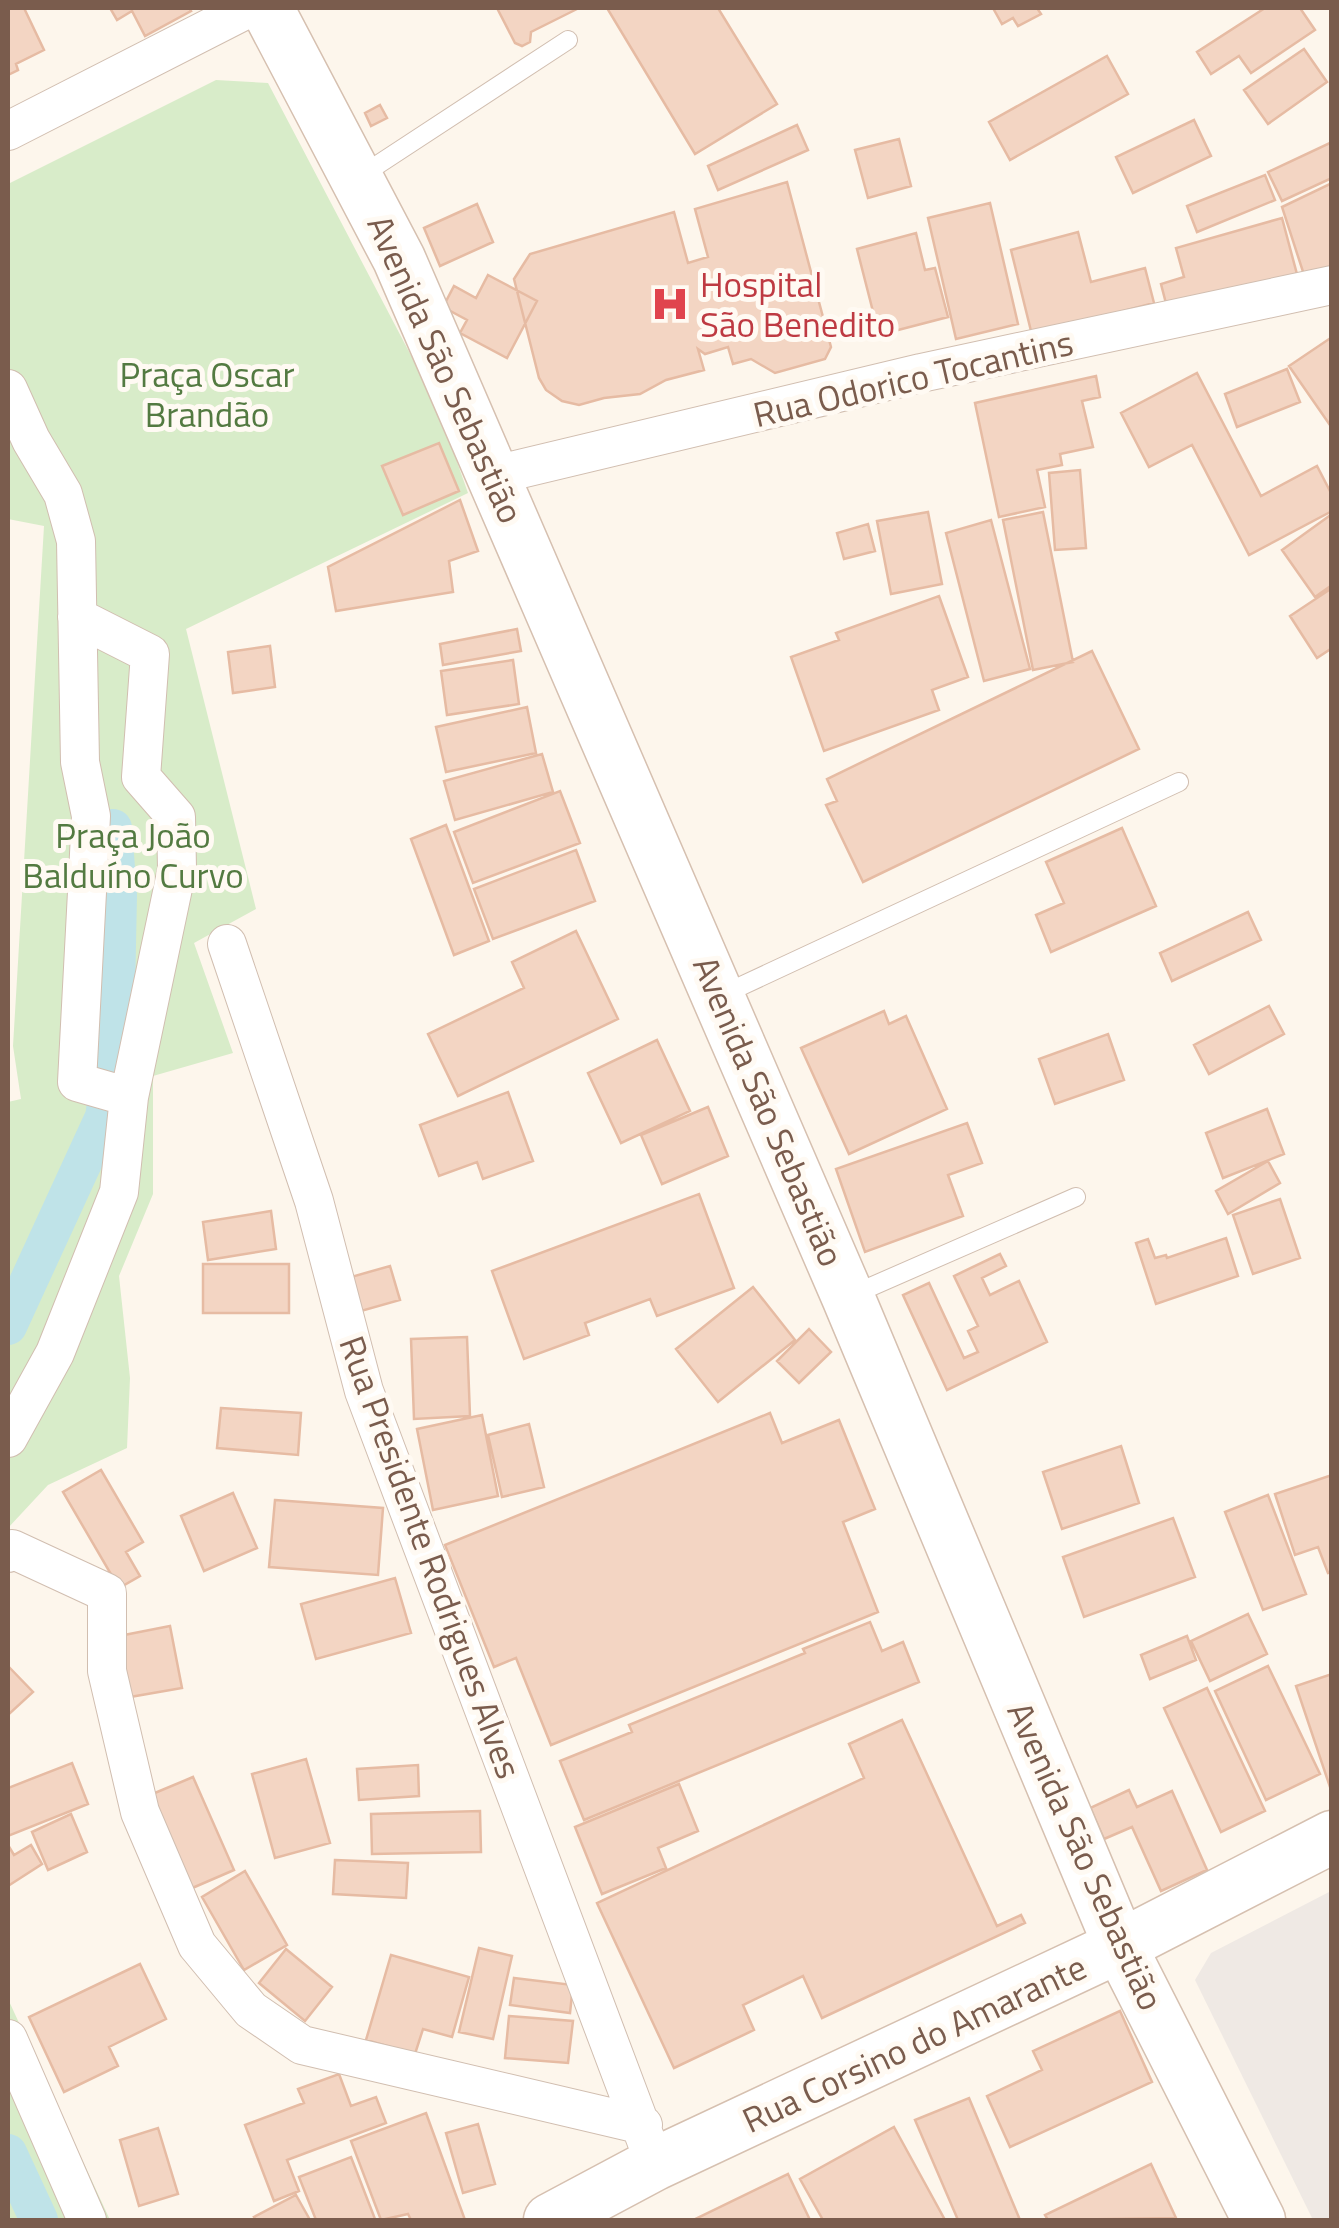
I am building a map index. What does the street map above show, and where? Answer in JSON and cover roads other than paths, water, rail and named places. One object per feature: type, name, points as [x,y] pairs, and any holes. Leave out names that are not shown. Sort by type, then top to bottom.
[{"type":"street","points":[[8,131],[248,8]]},
{"type":"street","name":"Avenida São Sebastião","points":[[266,8],[400,259],[848,1297],[1120,1946],[1260,2220]]},
{"type":"street","name":"Rua Odorico Tocantins","points":[[495,475],[920,372],[1332,285]]},
{"type":"street","points":[[8,388],[31,440],[63,494],[76,541],[80,762],[91,816],[77,1082],[129,1097]]},
{"type":"street","points":[[8,1438],[55,1353],[119,1192],[129,1097],[177,868],[176,817],[141,777],[150,654],[77,617]]},
{"type":"street","name":"Rua Presidente Rodrigues Alves","points":[[227,944],[314,1201],[364,1391],[649,2145]]},
{"type":"street","points":[[8,1553],[12,1549],[107,1593],[107,1672],[140,1812],[197,1945],[252,2010],[302,2044],[649,2145]]},
{"type":"street","name":"Rua Corsino do Amarante","points":[[571,2216],[649,2145],[1120,1946],[1332,1838]]},
{"type":"street","points":[[8,2039],[87,2220]]},
{"type":"lane","points":[[358,177],[568,40]]},
{"type":"lane","points":[[719,996],[1179,782]]},
{"type":"lane","points":[[848,1297],[1076,1197]]},
{"type":"waterway","points":[[8,1326],[104,1117],[115,1044],[118,895],[113,828]]},
{"type":"waterway","points":[[8,2153],[39,2220]]},
{"type":"place","name":"Hospital São Benedito","points":[[670,304]]},
{"type":"park label","name":"Praça Oscar Brandão","points":[[207,394]]},
{"type":"park label","name":"Praça João Balduíno Curvo","points":[[133,855]]}]
